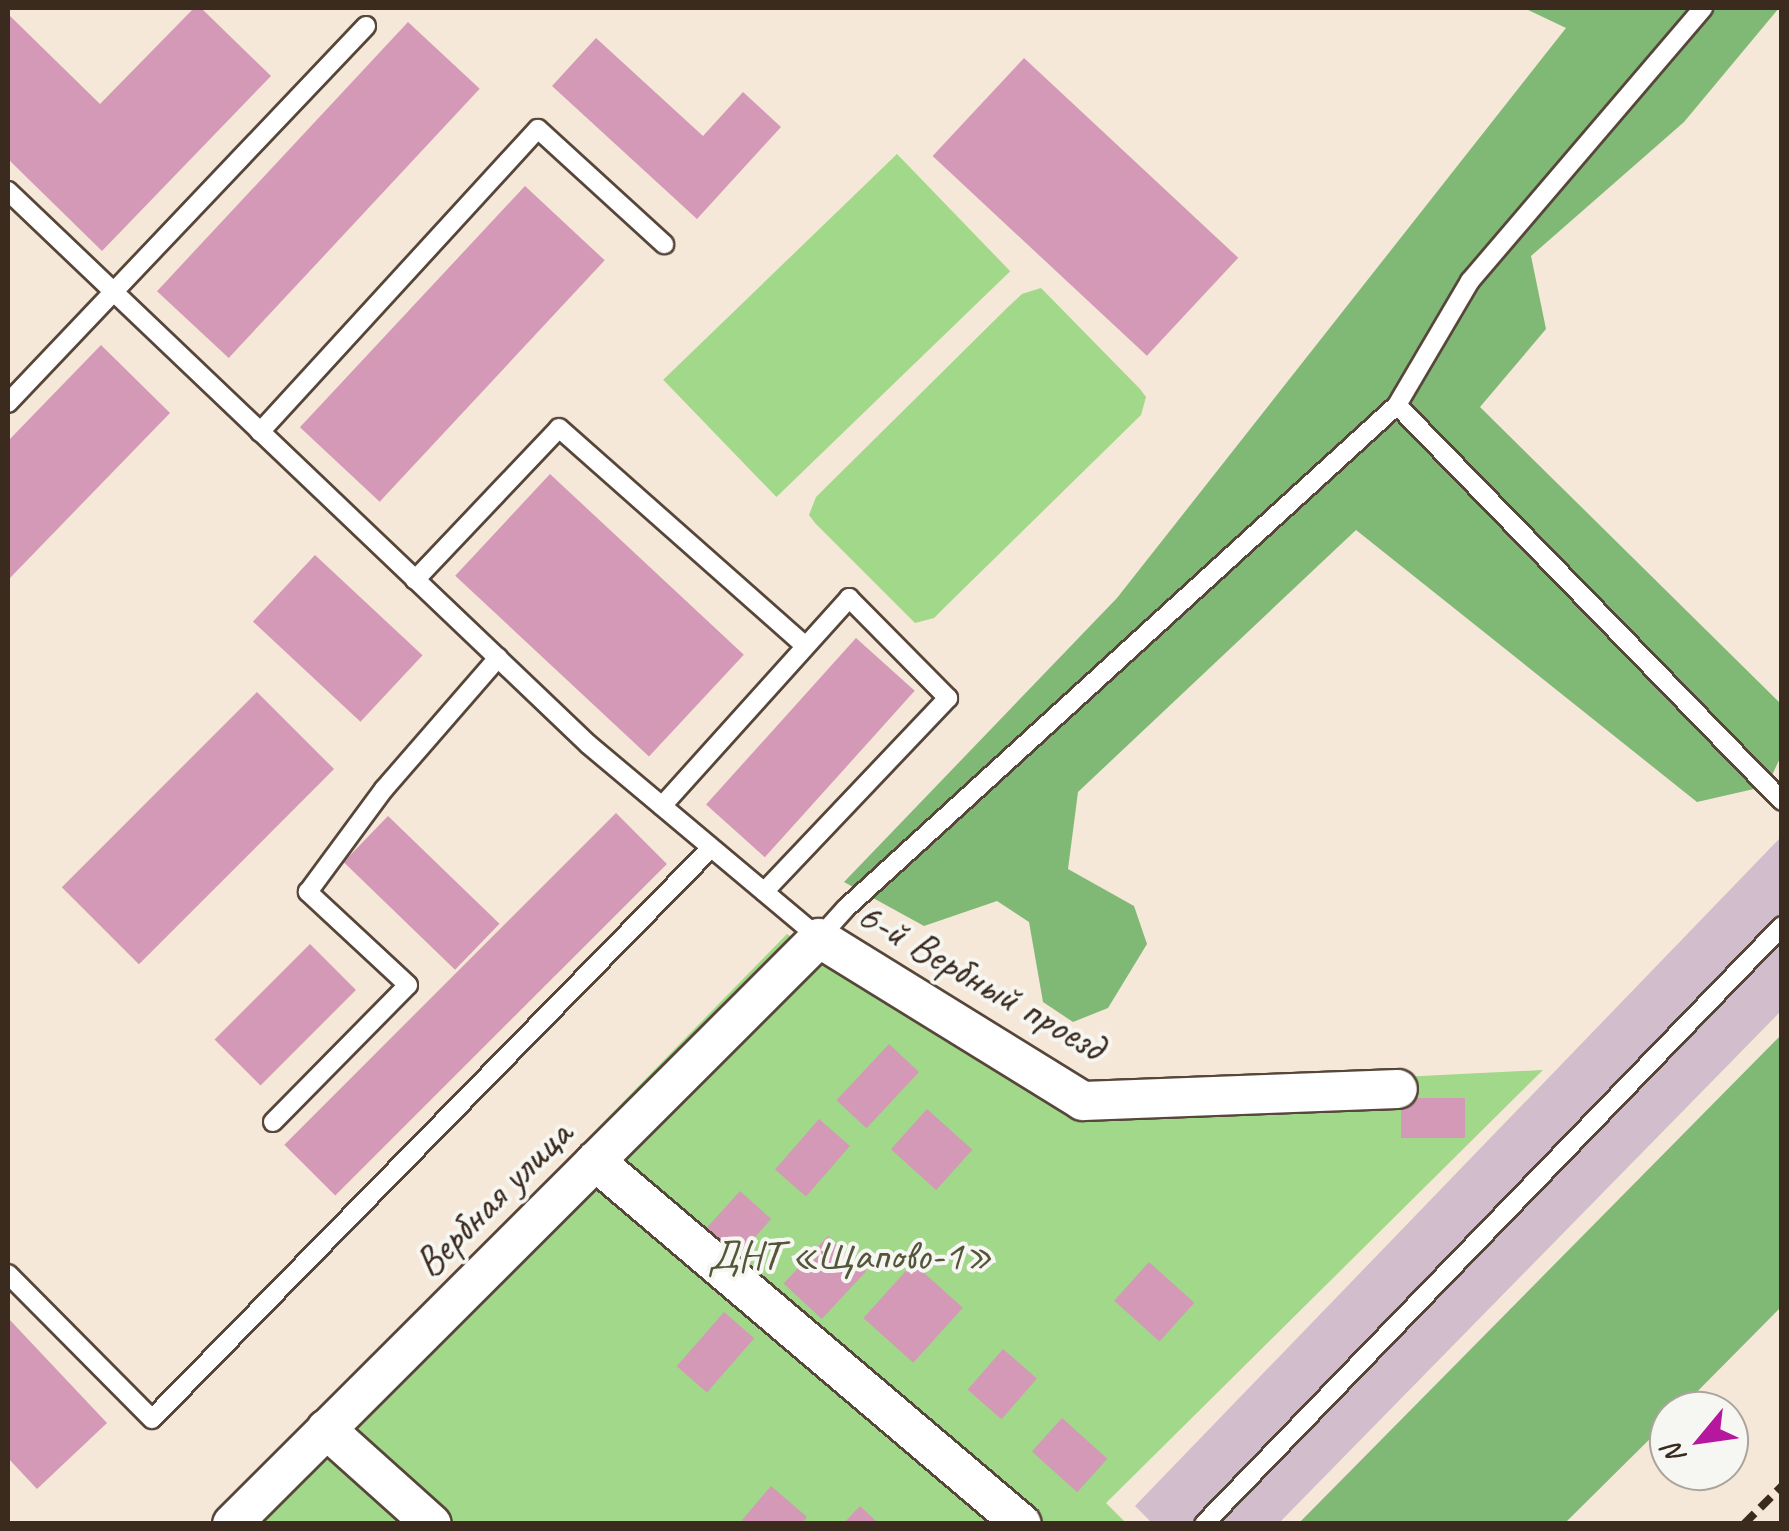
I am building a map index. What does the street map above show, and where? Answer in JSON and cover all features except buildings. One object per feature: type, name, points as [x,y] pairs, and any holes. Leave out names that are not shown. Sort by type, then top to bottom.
[{"type":"street","name":"6-й Вербный проезд","points":[[819,938],[1083,1101],[1398,1089]]},
{"type":"street","name":"Вербная улица","points":[[232,1524],[819,938]]},
{"type":"street","points":[[595,1161],[1022,1524]]},
{"type":"street","points":[[326,1430],[432,1524]]},
{"type":"lane","points":[[8,191],[498,658],[662,806],[819,938],[846,908],[1398,406],[1470,281],[1703,8]]},
{"type":"lane","points":[[8,403],[366,26]]},
{"type":"lane","points":[[260,432],[538,130],[664,244]]},
{"type":"lane","points":[[1398,406],[1782,800]]},
{"type":"lane","points":[[416,580],[559,428],[806,646]]},
{"type":"lane","points":[[662,806],[849,598],[948,698],[764,892]]},
{"type":"lane","points":[[272,1122],[408,984],[308,892],[384,789],[498,658]]},
{"type":"lane","points":[[8,1274],[152,1419],[711,848]]},
{"type":"lane","points":[[1204,1524],[1782,926]]},
{"type":"shaded area","points":[[1781,837],[1781,1011],[1279,1523],[1152,1523],[1135,1506]]},
{"type":"green space","points":[[1524,8],[1779,8],[1684,122],[1531,256],[1546,329],[1480,407],[1781,704],[1781,756],[1767,786],[1697,802],[1356,530],[1078,792],[1068,869],[1134,906],[1147,944],[1108,1008],[1073,1022],[1043,1002],[1029,922],[997,901],[924,926],[844,882],[1117,598],[1566,28]]},
{"type":"green space","points":[[897,154],[1010,271],[776,497],[663,380]]},
{"type":"green space","points":[[1041,288],[1140,389],[1146,397],[1141,415],[934,618],[915,623],[809,515],[816,497],[1008,307],[1022,294]]},
{"type":"green space","name":"ДНТ «Щапово-1»","points":[[787,934],[824,959],[1097,1092],[1543,1070],[1106,1503],[1126,1523],[211,1524]]},
{"type":"green space","points":[[1781,1035],[1781,1307],[1698,1391],[1649,1391],[1649,1440],[1565,1523],[1299,1523]]},
{"type":"railway","points":[[1744,1524],[1782,1486]]}]
